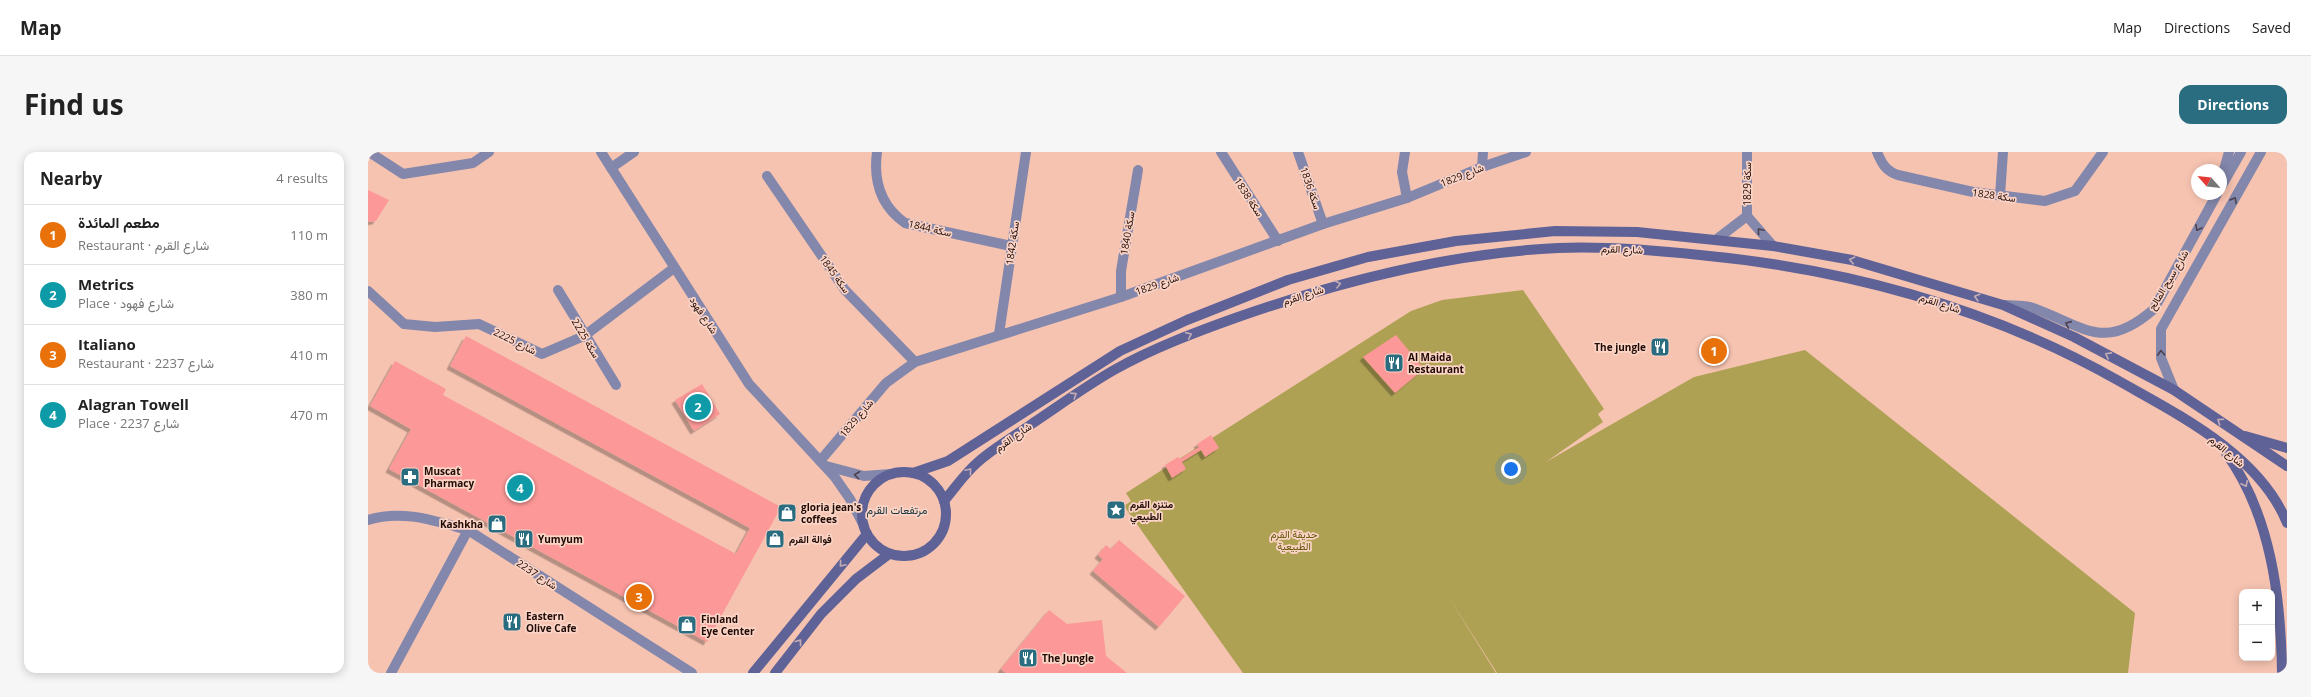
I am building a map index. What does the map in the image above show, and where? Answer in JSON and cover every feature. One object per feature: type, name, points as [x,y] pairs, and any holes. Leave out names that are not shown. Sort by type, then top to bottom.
[{"type":"main road","name":"شارع القرم","points":[[914,473],[948,461],[1120,351],[1187,320],[1288,280],[1368,257],[1456,241],[1555,231],[1637,232],[1717,239],[1772,246],[1852,260],[2003,305],[2074,336],[2174,390],[2287,466]]},
{"type":"main road","name":"شارع القرم","points":[[944,501],[976,464],[1070,397],[1116,368],[1196,332],[1295,297],[1376,275],[1461,258],[1557,248],[1636,249],[1739,259],[1850,277],[1928,298],[1986,318],[2085,362],[2216,440],[2263,484],[2287,523]]},
{"type":"main road","points":[[2237,433],[2287,448]]},
{"type":"main road","points":[[2216,440],[2240,473],[2253,499],[2261,522],[2270,555],[2280,621],[2282,673]]},
{"type":"main road","points":[[914,473],[932,483],[944,501],[946,515],[944,528],[933,544],[916,555],[902,557],[889,554],[880,549],[867,534],[863,524],[864,502],[870,489],[880,480],[891,474],[914,473]]},
{"type":"main road","points":[[753,673],[867,534]]},
{"type":"main road","points":[[775,673],[821,614],[856,579],[889,554]]},
{"type":"street","points":[[368,152],[403,174],[473,163],[489,152]]},
{"type":"street","name":"شارع فهود","points":[[601,152],[749,384],[842,487],[863,524]]},
{"type":"street","points":[[611,168],[634,152]]},
{"type":"street","name":"سكة 1844","points":[[877,152],[876,162],[883,200],[892,213],[905,223],[1012,246]]},
{"type":"street","name":"سكة 1842","points":[[999,334],[1026,152]]},
{"type":"street","name":"1838 سكة","points":[[1221,152],[1278,241]]},
{"type":"street","name":"سكة 1836","points":[[1298,152],[1323,224]]},
{"type":"street","points":[[1405,152],[1402,172],[1407,198]]},
{"type":"street","points":[[1482,167],[1483,152]]},
{"type":"street","name":"1829 شارع","points":[[822,464],[886,383],[915,362],[999,334],[1121,297],[1323,224],[1407,198],[1482,167],[1526,152]]},
{"type":"street","name":"سكة 1829","points":[[1747,152],[1747,216],[1772,246]]},
{"type":"street","name":"سكة 1828","points":[[1877,152],[1883,166],[1889,172],[1898,175],[1973,192],[2045,201],[2075,192],[2103,152]]},
{"type":"street","points":[[2000,196],[2004,152]]},
{"type":"street","points":[[2226,164],[2229,152]]},
{"type":"street","points":[[2227,176],[2240,152]]},
{"type":"street","name":"شارع سيح المالح","points":[[2174,390],[2161,358],[2161,329],[2261,152]]},
{"type":"street","name":"سكة 1840","points":[[1121,297],[1121,271],[1138,170]]},
{"type":"street","name":"1845 سكة","points":[[767,176],[845,290],[915,362]]},
{"type":"street","name":"شارع سيح المالح","points":[[2003,305],[2031,308],[2083,330],[2101,333],[2119,331],[2137,323],[2154,309],[2214,200]]},
{"type":"street","name":"سكة 1829","points":[[1717,239],[1747,216]]},
{"type":"street","name":"شارع 2225","points":[[368,291],[404,324],[435,327],[479,324],[542,354],[584,336],[674,268]]},
{"type":"street","name":"سكة 2225","points":[[558,290],[584,336],[616,385]]},
{"type":"street","points":[[822,464],[857,475],[891,474]]},
{"type":"street","name":"2237 شارع","points":[[368,520],[398,514],[426,518],[468,530],[692,673]]},
{"type":"street","points":[[392,673],[468,530]]},
{"type":"green space","name":"حديقة القرم الطبيعية","points":[[1523,290],[1604,409],[1598,414],[1603,422],[1546,462],[1694,377],[1805,350],[2135,613],[2128,673],[1497,673],[1446,593],[1496,673],[1243,673],[1124,506],[1131,501],[1126,493],[1411,311],[1442,300]]},
{"type":"building","points":[[368,190],[389,200],[376,221],[368,222]]},
{"type":"building","name":"Al Maida Restaurant","points":[[1396,335],[1424,369],[1395,393],[1363,357]]},
{"type":"building","points":[[466,336],[781,507],[707,642],[389,469],[411,429],[370,406],[395,361],[446,389],[443,395],[736,554],[750,528],[450,366]]},
{"type":"building","points":[[702,384],[720,414],[694,431],[675,400]]},
{"type":"building","points":[[1211,435],[1219,448],[1205,457],[1201,450],[1182,462],[1186,469],[1172,478],[1165,465],[1178,457],[1180,459],[1199,447],[1197,444]]},
{"type":"building","points":[[1119,540],[1185,596],[1159,627],[1093,571],[1103,559],[1098,555],[1106,545],[1111,549]]},
{"type":"building","points":[[1049,610],[1067,624],[1102,620],[1106,656],[1127,673],[1006,673],[1001,669]]},
{"type":"place","name":"The jungle","points":[[1660,347]]},
{"type":"place","name":"مطعم المائدة","points":[[1714,351]]},
{"type":"place","name":"Al Maida Restaurant","points":[[1394,363]]},
{"type":"place","name":"Metrics","points":[[698,407]]},
{"type":"place","name":"Muscat Pharmacy","points":[[410,477]]},
{"type":"place","name":"Alagran Towell","points":[[520,488]]},
{"type":"place","name":"متنزه القرم الطبيعي","points":[[1116,510]]},
{"type":"place","name":"gloria jean's coffees","points":[[787,513]]},
{"type":"place","name":"Kashkha","points":[[497,524]]},
{"type":"place","name":"Yumyum","points":[[524,539]]},
{"type":"place","name":"فوالة القرم","points":[[775,539]]},
{"type":"place","name":"Italiano","points":[[639,597]]},
{"type":"place","name":"Eastern Olive Cafe","points":[[512,622]]},
{"type":"place","name":"Finland Eye Center","points":[[687,625]]},
{"type":"place","name":"The Jungle","points":[[1028,658]]},
{"type":"district","name":"مرتفعات القرم","points":[[897,510]]}]
